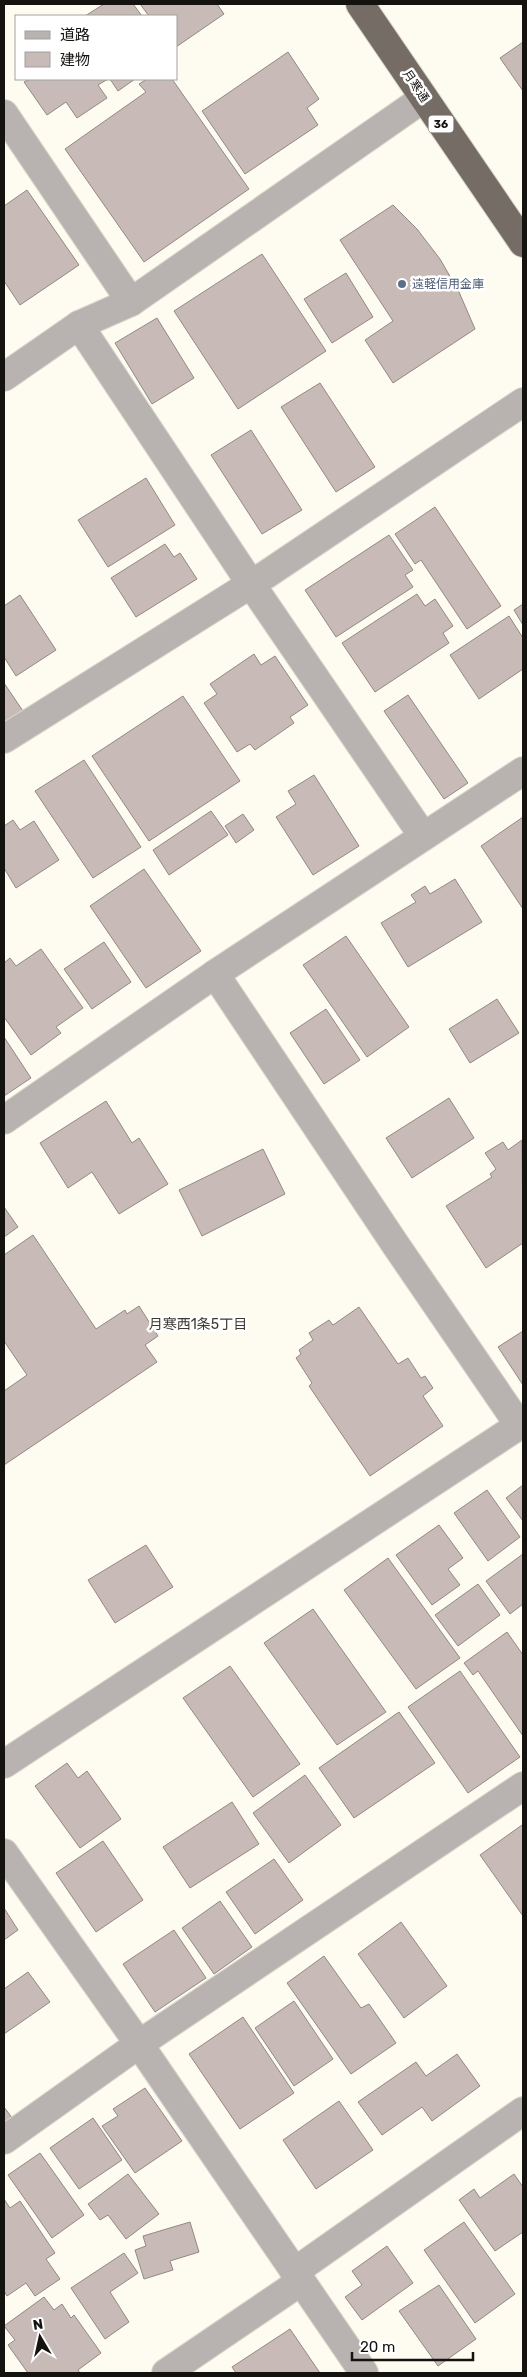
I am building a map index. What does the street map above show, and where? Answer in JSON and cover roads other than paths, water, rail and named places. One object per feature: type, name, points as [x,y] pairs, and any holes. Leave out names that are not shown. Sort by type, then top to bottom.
[{"type":"highway","name":"月寒通","points":[[360,4],[523,243]]},
{"type":"street","points":[[4,377],[79,324],[131,302],[424,98]]},
{"type":"street","points":[[4,114],[131,302]]},
{"type":"street","points":[[79,324],[251,584],[422,836]]},
{"type":"street","points":[[4,739],[251,584],[523,402]]},
{"type":"street","points":[[4,1120],[215,974],[523,771]]},
{"type":"street","points":[[4,1764],[521,1424],[395,1244],[215,974]]},
{"type":"street","points":[[4,2140],[139,2044],[523,1786]]},
{"type":"street","points":[[4,1853],[139,2044],[364,2373]]},
{"type":"street","points":[[166,2373],[523,2111]]},
{"type":"place","name":"遠軽信用金庫","points":[[402,284]]},
{"type":"district","name":"月寒西1条5丁目","points":[[198,1324]]}]
